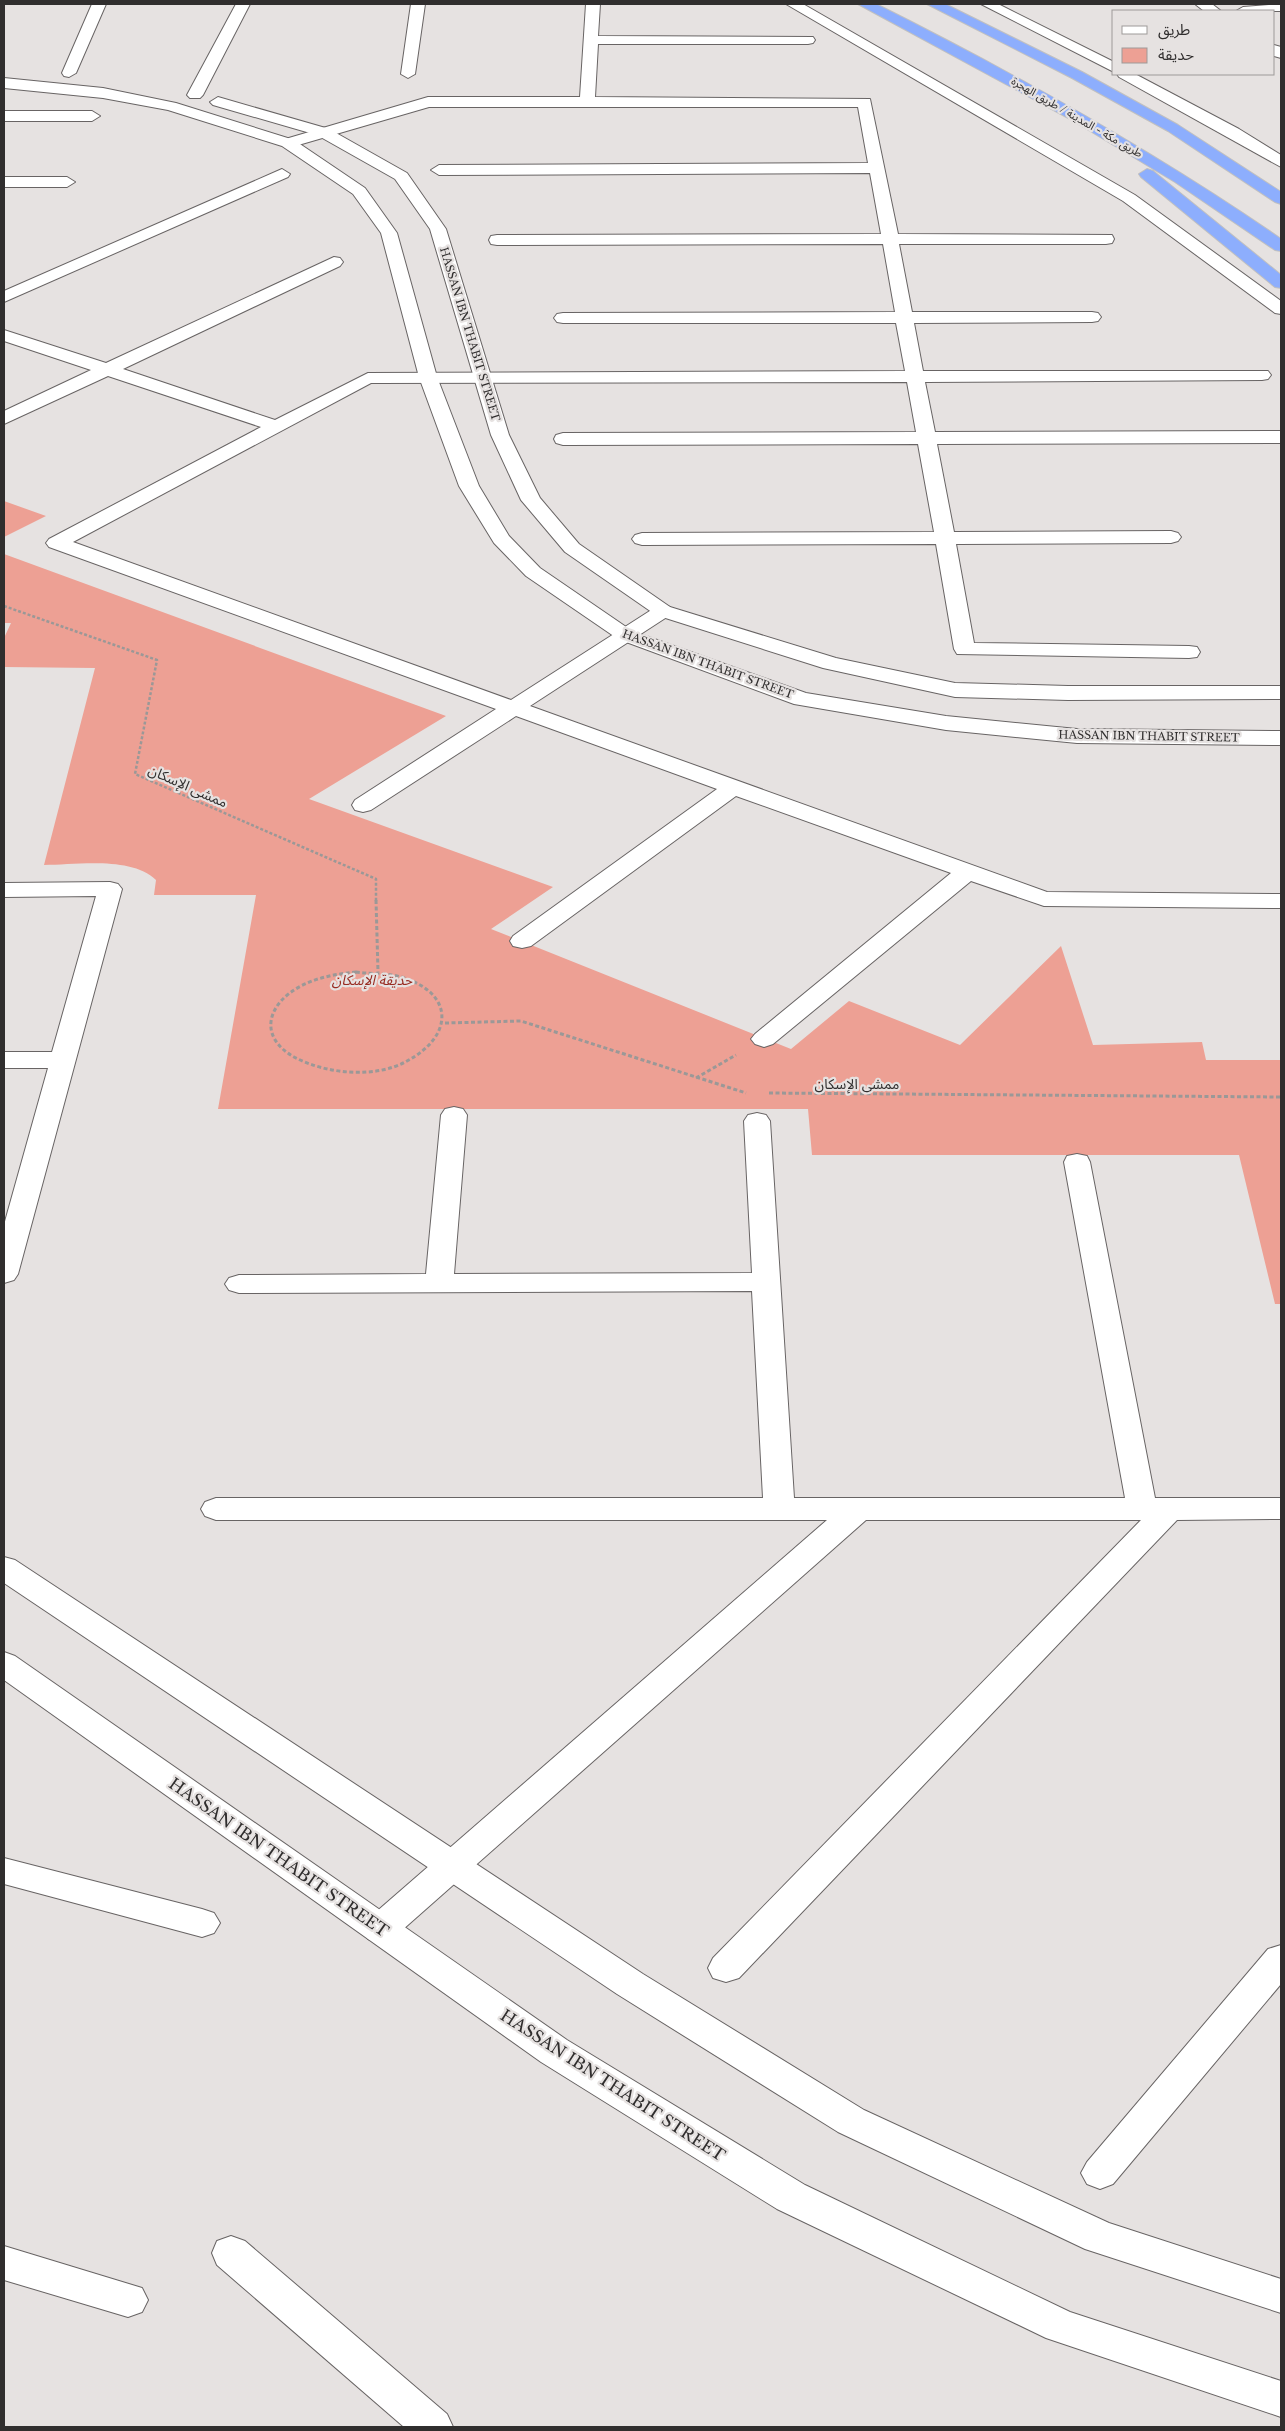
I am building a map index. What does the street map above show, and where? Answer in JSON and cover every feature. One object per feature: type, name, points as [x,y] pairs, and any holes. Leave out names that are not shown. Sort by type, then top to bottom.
[{"type":"highway","name":"طريق مكة - المدينة / طريق الهجرة","points":[[865,4],[971,57],[1039,95],[1207,194],[1281,246]]},
{"type":"highway","points":[[934,4],[1077,75],[1173,128],[1281,199]]},
{"type":"highway","points":[[1039,95],[1110,145],[1281,283]]},
{"type":"highway","points":[[1213,153],[1281,189]]},
{"type":"street","points":[[69,73],[98,4]]},
{"type":"street","points":[[195,95],[243,4]]},
{"type":"street","points":[[408,74],[418,4]]},
{"type":"street","points":[[587,102],[593,4]]},
{"type":"street","points":[[794,4],[1129,198],[1281,309]]},
{"type":"street","points":[[988,4],[1112,67]]},
{"type":"street","points":[[1252,10],[1281,7]]},
{"type":"street","points":[[591,40],[808,40]]},
{"type":"street","points":[[4,67],[22,68]]},
{"type":"street","points":[[50,71],[114,78]]},
{"type":"street","points":[[1126,75],[1233,132],[1281,162]]},
{"type":"street","name":"HASSAN IBN THABIT STREET","points":[[4,82],[103,93],[171,106],[288,143],[359,191],[390,233],[428,377],[469,486],[501,539],[533,572],[625,636],[802,699],[946,723],[1077,736],[1281,738]]},
{"type":"street","name":"HASSAN IBN THABIT STREET","points":[[141,83],[195,95],[323,132],[401,176],[438,229],[500,435],[531,500],[572,548],[663,611],[831,663],[954,690],[1068,693],[1281,693]]},
{"type":"street","points":[[288,143],[428,102],[865,102],[965,649],[1189,652]]},
{"type":"street","points":[[4,116],[92,116]]},
{"type":"street","points":[[438,170],[877,168]]},
{"type":"street","points":[[4,297],[282,174]]},
{"type":"street","points":[[4,182],[67,182]]},
{"type":"street","points":[[497,240],[1106,239]]},
{"type":"street","points":[[4,418],[334,262]]},
{"type":"street","points":[[563,318],[1092,317]]},
{"type":"street","points":[[4,335],[276,426]]},
{"type":"street","points":[[1262,374],[368,378],[56,543],[1044,899],[1281,901]]},
{"type":"street","points":[[563,439],[1281,437]]},
{"type":"street","points":[[642,539],[1171,537]]},
{"type":"street","points":[[363,805],[663,611]]},
{"type":"street","points":[[522,941],[734,787]]},
{"type":"street","points":[[764,1039],[968,871]]},
{"type":"street","points":[[4,890],[110,889],[6,1258]]},
{"type":"street","points":[[4,1060],[63,1060]]},
{"type":"street","points":[[439,1283],[454,1115]]},
{"type":"street","points":[[757,1121],[779,1509]]},
{"type":"street","points":[[1077,1162],[1156,1509]]},
{"type":"street","points":[[239,1284],[766,1282]]},
{"type":"street","points":[[216,1509],[1281,1509]]},
{"type":"street","points":[[380,1929],[859,1509]]},
{"type":"street","points":[[726,1968],[1156,1509]]},
{"type":"street","points":[[4,1568],[630,1984],[851,2121],[1099,2237],[1281,2296]]},
{"type":"street","name":"HASSAN IBN THABIT STREET","points":[[4,1664],[554,2051],[791,2197],[1060,2326],[1281,2399]]},
{"type":"street","points":[[4,1871],[202,1923]]},
{"type":"street","points":[[1100,2173],[1281,1959]]},
{"type":"street","points":[[231,2253],[433,2427]]},
{"type":"street","points":[[4,2263],[128,2300]]},
{"type":"path","name":"ممشى الإسكان","points":[[4,606],[157,660],[135,774],[376,879],[378,972]]},
{"type":"path","points":[[378,972],[397,976],[428,990],[439,1000],[444,1011],[445,1023],[440,1035],[431,1046],[400,1064],[380,1069],[337,1071],[317,1068],[285,1053],[275,1042],[270,1031],[270,1019],[276,1007],[286,996],[308,983],[336,974],[378,972]]},
{"type":"path","points":[[445,1023],[521,1021],[742,1093],[752,1093]]},
{"type":"path","points":[[696,1078],[764,1039]]},
{"type":"path","name":"ممشى الإسكان","points":[[762,1093],[1281,1097]]},
{"type":"green space","points":[[4,501],[46,516],[4,537]]},
{"type":"green space","name":"حديقة الإسكان","points":[[4,554],[446,716],[309,799],[553,887],[491,929],[791,1049],[849,1001],[960,1045],[1061,946],[1093,1045],[1202,1042],[1206,1060],[1281,1060],[1281,1304],[1275,1304],[1239,1155],[812,1155],[808,1109],[218,1109],[256,895],[154,895],[156,880],[145,872],[132,868],[87,863],[44,865],[95,668],[4,667],[4,638],[11,623],[4,623]]}]
